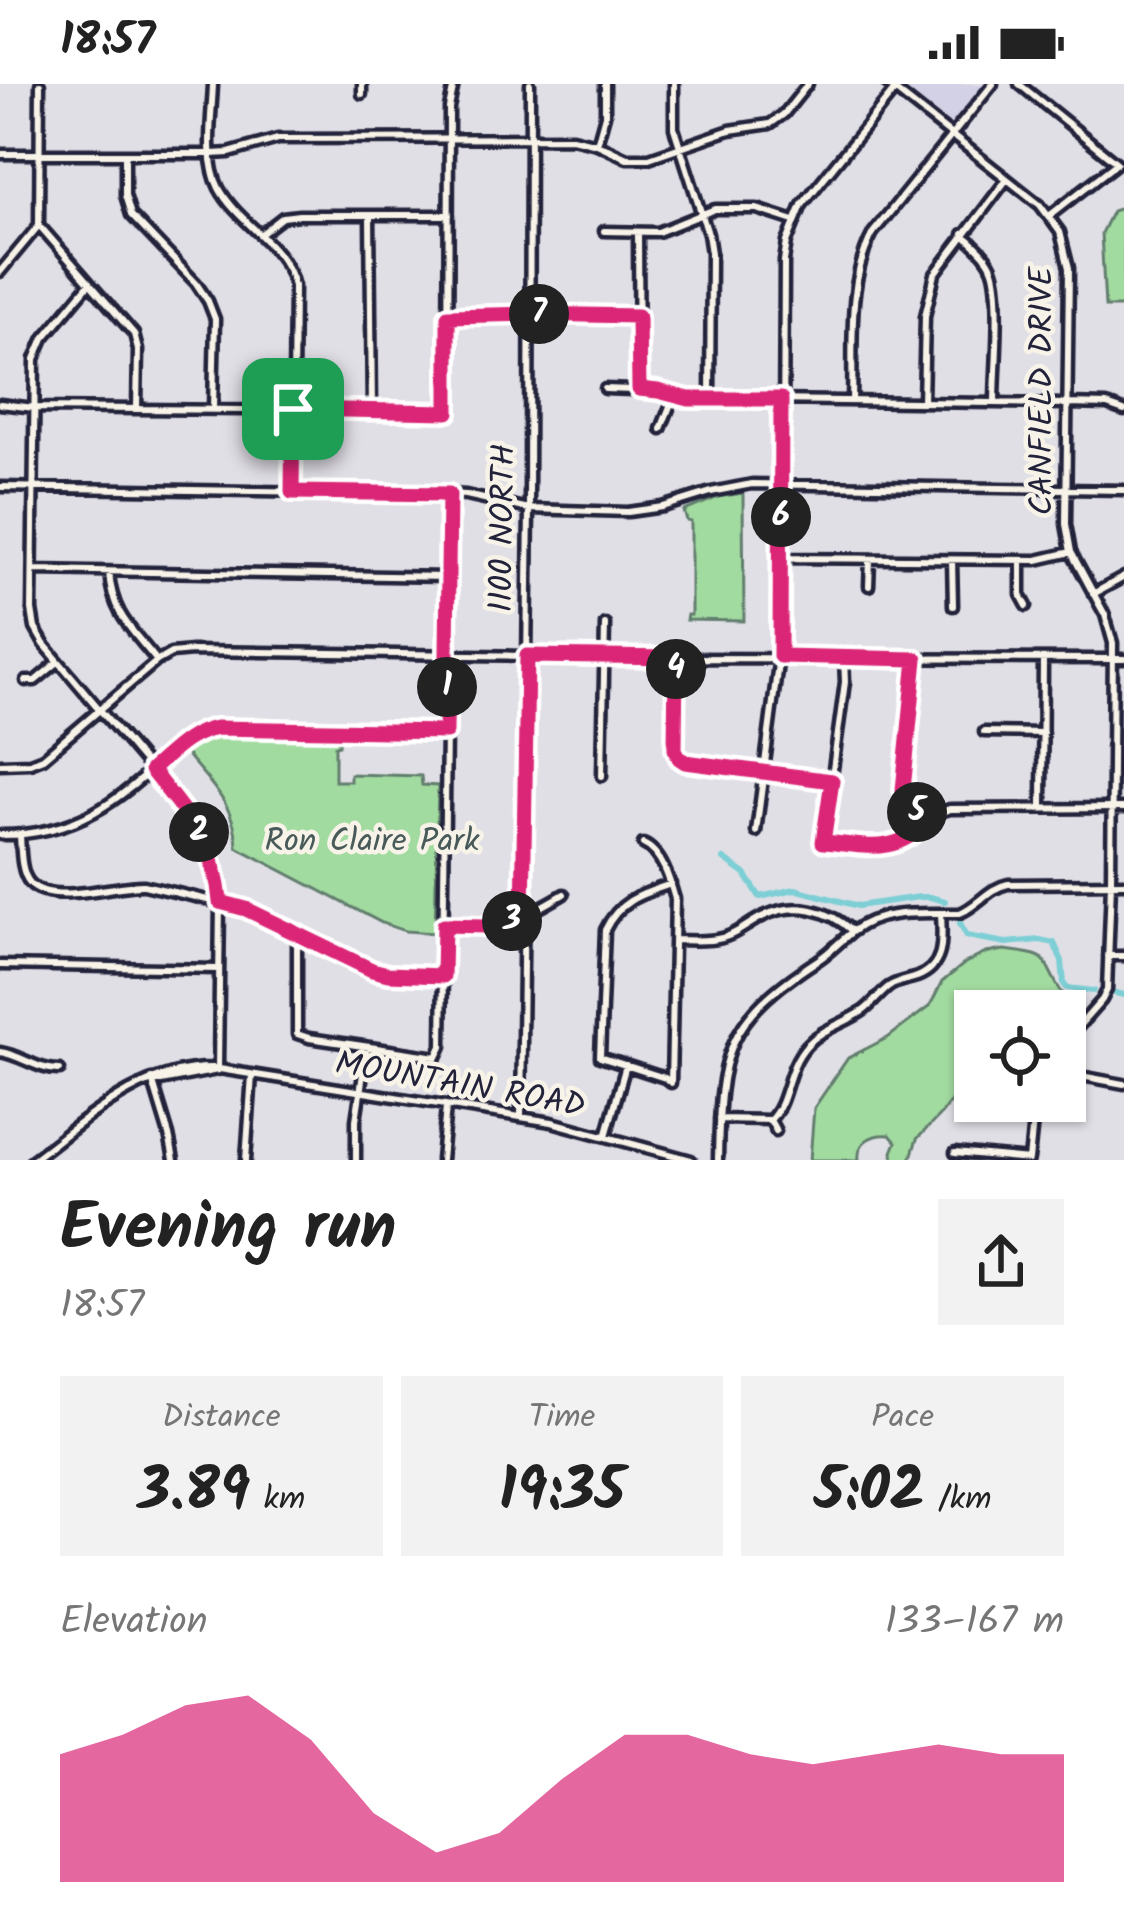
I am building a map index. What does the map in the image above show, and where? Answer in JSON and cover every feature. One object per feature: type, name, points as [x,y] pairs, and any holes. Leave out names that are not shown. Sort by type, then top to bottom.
[{"type":"street","points":[[0,272],[39,225],[40,84]]},
{"type":"street","points":[[212,84],[213,174],[222,194],[291,273],[294,286],[292,492]]},
{"type":"street","points":[[362,84],[362,94]]},
{"type":"street","points":[[0,404],[448,412],[449,108],[454,84]]},
{"type":"street","name":"1100 NORTH","points":[[521,1118],[530,84]]},
{"type":"street","points":[[597,144],[605,115],[605,84]]},
{"type":"street","points":[[674,84],[674,128],[711,253],[710,399]]},
{"type":"street","points":[[0,154],[212,154],[278,139],[530,137],[572,138],[638,159],[730,130],[770,124],[808,84]]},
{"type":"street","name":"CANFIELD DRIVE","points":[[887,84],[1049,216],[1060,232],[1069,268],[1066,524],[1071,552],[1109,627],[1113,658],[1107,990],[1086,1018]]},
{"type":"street","points":[[852,401],[855,293],[862,254],[873,233],[992,84]]},
{"type":"street","points":[[1019,84],[1117,163],[1049,216]]},
{"type":"street","points":[[756,832],[780,656],[784,261],[802,205],[895,90]]},
{"type":"street","points":[[125,154],[125,195],[131,215],[196,284],[215,319],[213,410]]},
{"type":"street","points":[[923,402],[925,316],[935,274],[1007,179]]},
{"type":"street","points":[[604,231],[658,232],[715,209],[757,209],[794,221]]},
{"type":"street","points":[[261,234],[284,217],[299,215],[449,214]]},
{"type":"street","points":[[370,216],[372,410]]},
{"type":"street","points":[[39,225],[134,334],[137,408]]},
{"type":"street","points":[[638,232],[639,389]]},
{"type":"street","points":[[963,234],[993,269],[994,403]]},
{"type":"street","points":[[89,284],[44,338],[35,359],[32,610],[35,628],[58,662],[194,824],[212,859],[220,902],[218,1070]]},
{"type":"street","points":[[448,316],[638,316]]},
{"type":"street","points":[[605,389],[710,399],[1107,405],[1124,411]]},
{"type":"street","points":[[662,429],[674,396]]},
{"type":"street","points":[[0,487],[449,494],[529,509],[628,512],[733,487],[781,484],[1124,490]]},
{"type":"street","points":[[297,936],[297,1034],[437,1057],[442,1046],[449,494]]},
{"type":"street","points":[[782,558],[1021,561],[1071,552]]},
{"type":"street","points":[[869,586],[870,560]]},
{"type":"street","points":[[952,560],[953,606]]},
{"type":"street","points":[[1021,561],[1027,606]]},
{"type":"street","points":[[33,570],[448,577]]},
{"type":"street","points":[[110,572],[111,598],[157,662]]},
{"type":"street","points":[[1093,594],[1124,577]]},
{"type":"street","points":[[602,776],[605,624]]},
{"type":"street","points":[[0,764],[43,758],[157,662],[171,653],[192,651],[1124,658]]},
{"type":"street","points":[[676,658],[675,749],[679,758],[832,781]]},
{"type":"street","points":[[844,658],[823,842],[900,844],[933,814],[950,808],[1124,808]]},
{"type":"street","points":[[916,659],[903,790],[908,805],[927,821]]},
{"type":"street","points":[[1042,807],[1043,659]]},
{"type":"street","points":[[26,681],[35,681],[58,662]]},
{"type":"street","points":[[0,835],[60,828],[93,815],[190,736],[204,730],[446,732]]},
{"type":"street","points":[[984,732],[1043,733]]},
{"type":"street","points":[[20,835],[29,882],[55,892],[143,885],[246,909],[372,970],[443,976]]},
{"type":"street","points":[[643,844],[652,848],[671,884],[675,899],[671,1082],[599,1057],[605,930],[628,900],[671,884]]},
{"type":"street","points":[[986,880],[992,889]]},
{"type":"street","points":[[718,1160],[719,1094],[724,1066],[742,1025],[772,993],[831,952],[852,931],[893,914],[969,910],[992,889],[1008,884],[1124,883]]},
{"type":"street","points":[[444,925],[485,926],[523,918],[563,894]]},
{"type":"street","points":[[674,940],[727,938],[765,915],[795,908],[836,916],[852,931]]},
{"type":"street","points":[[719,1119],[770,1120],[778,1112],[794,1063],[810,1042],[832,1025],[860,1013],[892,984],[921,976],[935,965],[942,947],[941,913]]},
{"type":"street","points":[[1108,956],[1124,956]]},
{"type":"street","points":[[0,965],[219,970]]},
{"type":"street","points":[[356,1160],[367,1047]]},
{"type":"street","points":[[0,1052],[49,1071],[60,1070]]},
{"type":"street","points":[[606,1136],[626,1065]]},
{"type":"street","name":"MOUNTAIN ROAD","points":[[152,1079],[218,1070],[521,1118],[692,1160]]},
{"type":"street","points":[[247,1160],[252,1076]]},
{"type":"street","points":[[1086,1077],[1124,1084]]},
{"type":"street","points":[[32,1160],[112,1100],[152,1079],[174,1160]]},
{"type":"street","points":[[441,1160],[446,1107]]},
{"type":"street","points":[[770,1120],[776,1131]]},
{"type":"street","points":[[956,1153],[1029,1160],[1033,1122]]},
{"type":"shaded area","points":[[893,84],[988,84],[951,130]]},
{"type":"green space","points":[[1124,207],[1124,307],[1105,307],[1101,233],[1112,211]]},
{"type":"green space","points":[[743,493],[744,621],[686,620],[691,615],[691,522],[684,511]]},
{"type":"green space","name":"Ron Claire Park","points":[[204,733],[340,734],[335,746],[335,781],[350,781],[350,774],[421,776],[422,785],[438,786],[435,933],[382,923],[237,847],[226,805],[181,748]]},
{"type":"green space","points":[[1004,950],[1039,956],[1060,990],[954,990],[954,1097],[917,1139],[910,1160],[894,1160],[896,1142],[884,1135],[863,1143],[859,1160],[810,1160],[814,1108],[848,1058],[889,1037],[930,1006],[942,982],[986,953]]},
{"type":"waterway","points":[[724,859],[745,874],[760,897],[795,889],[858,906],[919,897],[945,901]]},
{"type":"waterway","points":[[960,923],[967,936],[1006,943],[1054,943],[1067,988],[1094,991]]},
{"type":"waterway","points":[[1115,993],[1124,995]]},
{"type":"route","points":[[530,314],[638,316],[639,389],[689,399],[781,399],[780,656],[916,659],[903,790],[908,805],[927,821],[900,844],[823,842],[832,781],[679,758],[675,749],[676,658],[527,656],[523,918],[485,926],[444,925],[443,976],[388,974],[246,909],[220,902],[219,883],[203,838],[151,770],[190,736],[217,728],[446,732],[449,494],[292,492],[293,409],[448,412],[448,316],[530,314]]}]
